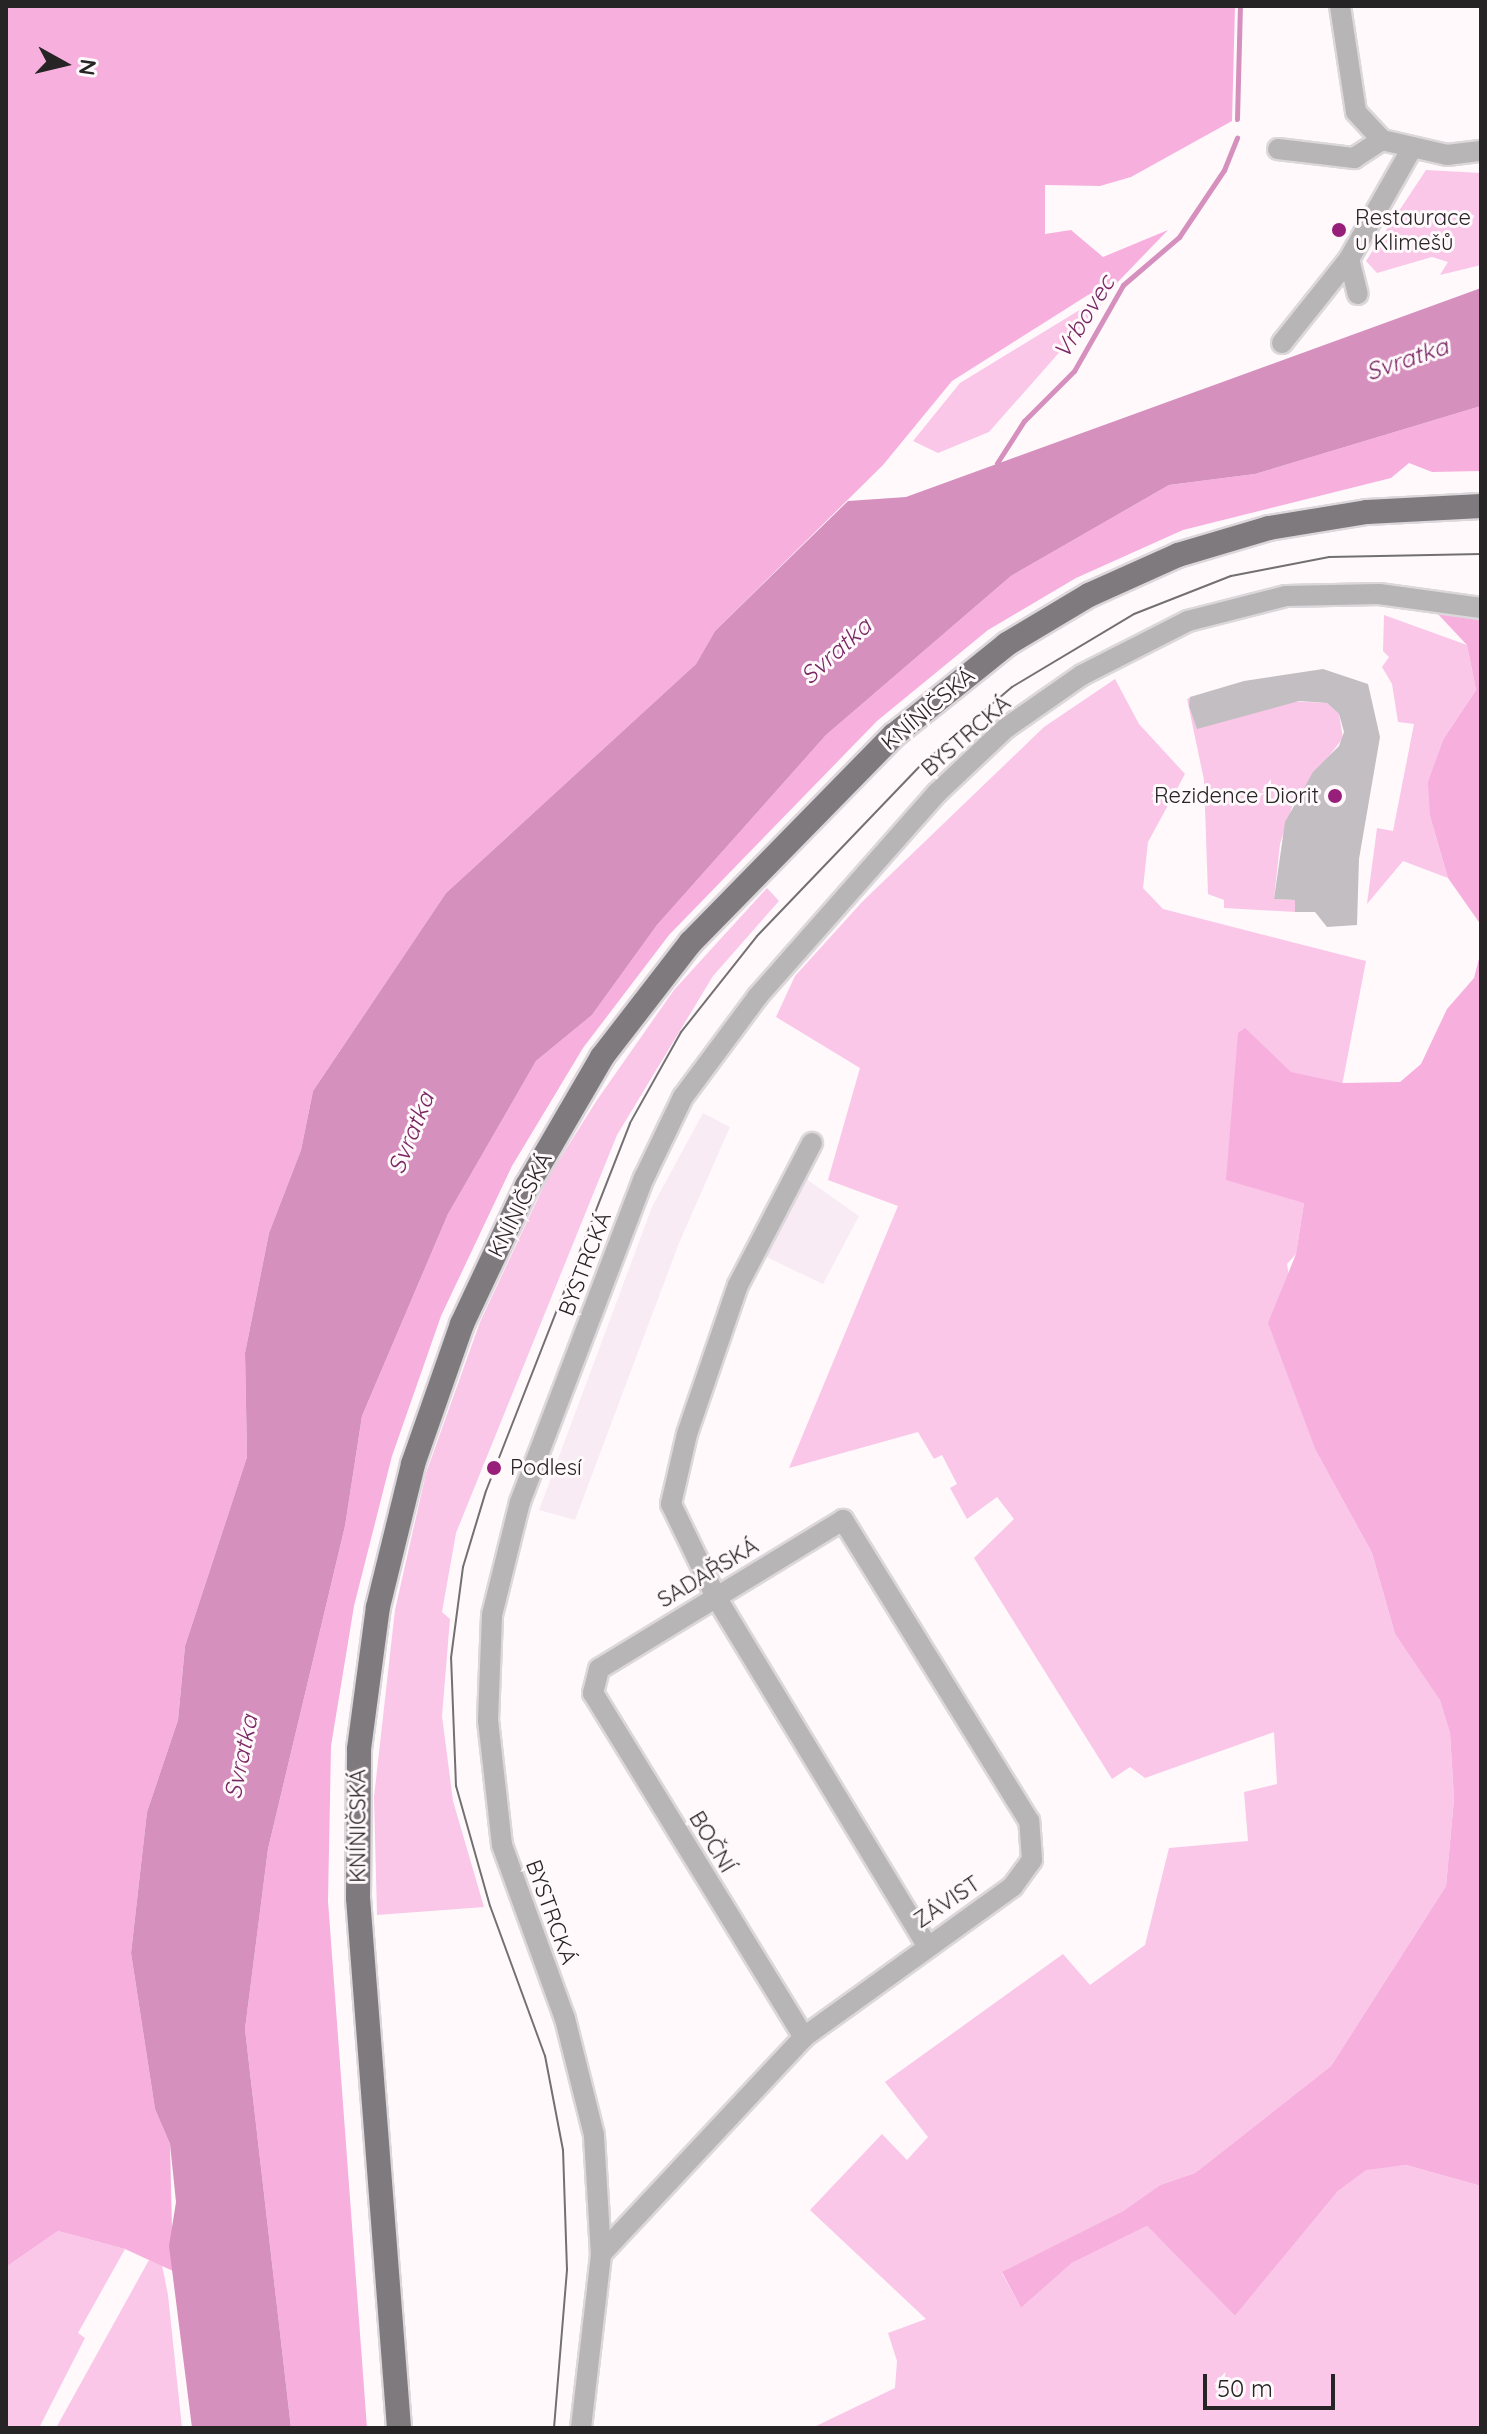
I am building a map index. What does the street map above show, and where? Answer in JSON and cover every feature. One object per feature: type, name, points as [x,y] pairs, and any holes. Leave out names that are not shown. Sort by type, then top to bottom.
[{"type":"main road","name":"KNÍNIČSKÁ","points":[[399,2428],[358,1898],[359,1749],[378,1607],[413,1464],[462,1324],[527,1186],[602,1057],[691,942],[894,735],[1007,644],[1089,595],[1166,561],[1269,528],[1367,512],[1481,506]]},
{"type":"street","points":[[1340,6],[1356,112],[1382,140],[1411,150],[1481,151]]},
{"type":"street","points":[[1278,149],[1354,158],[1382,140]]},
{"type":"street","points":[[1282,343],[1349,259],[1411,150]]},
{"type":"street","points":[[1349,259],[1358,294]]},
{"type":"street","name":"BYSTRCKÁ","points":[[581,2428],[601,2254],[594,2135],[581,2073],[502,1845],[488,1720],[490,1639],[500,1572],[520,1502],[644,1178],[683,1097],[758,996],[937,793],[1006,728],[1082,675],[1188,621],[1286,596],[1379,594],[1481,608]]},
{"type":"street","points":[[812,1143],[738,1285],[674,1482],[676,1519],[716,1597],[926,1944]]},
{"type":"street","name":"ZÁVIST","points":[[601,2254],[804,2037],[926,1944],[1013,1886],[1030,1866],[1033,1841],[1029,1821],[843,1520]]},
{"type":"street","name":"SADAŘSKÁ","points":[[599,1669],[843,1520]]},
{"type":"street","name":"BOČNÍ","points":[[599,1669],[593,1693],[804,2037]]},
{"type":"shaded area","points":[[6,6],[1235,6],[1232,121],[1131,177],[1100,186],[1045,185],[1045,234],[1071,230],[1103,257],[1168,230],[1111,289],[1088,295],[952,381],[883,465],[715,631],[696,664],[446,893],[313,1091],[301,1150],[269,1233],[245,1353],[247,1457],[185,1646],[178,1720],[147,1812],[131,1953],[155,2109],[170,2144],[173,2271],[125,2249],[58,2231],[6,2267]]},
{"type":"shaded area","points":[[1426,170],[1481,173],[1481,265],[1440,275],[1448,262],[1432,257],[1377,273],[1366,261]]},
{"type":"shaded area","points":[[1096,300],[1101,305],[989,432],[938,453],[913,441],[960,383]]},
{"type":"shaded area","points":[[1481,406],[1481,471],[1432,472],[1409,463],[1391,478],[1183,530],[1076,578],[988,630],[877,721],[669,935],[583,1048],[512,1166],[441,1316],[392,1456],[354,1606],[331,1746],[328,1901],[367,2428],[291,2428],[245,2029],[268,1849],[345,1526],[362,1416],[448,1214],[536,1061],[592,1015],[657,925],[826,735],[1011,576],[1169,485],[1255,474]]},
{"type":"shaded area","points":[[1436,612],[1481,620],[1481,925],[1448,878],[1430,816],[1428,782],[1444,738],[1476,690],[1467,645]]},
{"type":"shaded area","points":[[1384,615],[1467,645],[1476,690],[1444,738],[1430,816],[1448,878],[1403,861],[1367,904],[1377,828],[1393,831],[1414,724],[1398,722],[1392,684],[1382,667],[1389,657],[1383,651]]},
{"type":"shaded area","points":[[1115,679],[1139,724],[1185,774],[1148,842],[1143,888],[1163,909],[1366,961],[1339,1101],[1304,1203],[1296,1254],[1287,1264],[1316,1451],[1372,1553],[1395,1634],[1440,1699],[1450,1733],[1454,1799],[1446,1886],[1331,2066],[1195,2173],[1160,2185],[1123,2211],[1002,2273],[1021,2308],[1072,2263],[1147,2226],[1235,2316],[1338,2191],[1366,2169],[1406,2165],[1481,2186],[1481,2428],[812,2428],[895,2388],[897,2361],[888,2333],[926,2319],[810,2210],[882,2134],[907,2160],[928,2137],[885,2082],[1063,1954],[1090,1985],[1145,1945],[1169,1848],[1248,1841],[1244,1792],[1277,1784],[1274,1732],[1145,1778],[1130,1767],[1112,1779],[974,1558],[1014,1519],[997,1497],[967,1519],[950,1488],[957,1484],[942,1455],[934,1459],[918,1432],[789,1468],[898,1206],[828,1180],[860,1068],[776,1017],[795,976],[863,901],[1044,727]]},
{"type":"shaded area","points":[[1194,696],[1327,703],[1339,714],[1343,738],[1294,801],[1280,844],[1274,899],[1295,900],[1295,912],[1224,908],[1224,900],[1208,894],[1204,780],[1187,699]]},
{"type":"shaded area","points":[[767,888],[779,901],[713,976],[617,1135],[456,1533],[442,1612],[450,1619],[442,1716],[453,1801],[484,1907],[377,1915],[374,1797],[395,1610],[426,1473],[480,1322],[547,1179],[597,1100],[674,990]]},
{"type":"shaded area","points":[[1481,951],[1481,2186],[1406,2165],[1366,2170],[1338,2191],[1235,2316],[1147,2226],[1072,2263],[1021,2308],[1002,2272],[1123,2211],[1160,2185],[1195,2173],[1331,2066],[1446,1886],[1454,1799],[1450,1733],[1440,1700],[1395,1634],[1372,1553],[1316,1451],[1268,1323],[1296,1254],[1304,1203],[1226,1180],[1238,1033],[1245,1028],[1291,1072],[1342,1083],[1400,1082],[1421,1064],[1447,1009],[1474,978]]},
{"type":"shaded area","points":[[703,1113],[730,1127],[679,1243],[575,1520],[539,1510],[652,1207]]},
{"type":"shaded area","points":[[802,1176],[859,1216],[823,1284],[762,1255]]},
{"type":"shaded area","points":[[58,2231],[125,2249],[78,2333],[85,2338],[39,2428],[6,2428],[6,2267]]},
{"type":"shaded area","points":[[149,2260],[162,2265],[168,2295],[182,2428],[56,2428]]},
{"type":"water","name":"Svratka","points":[[1481,288],[1481,406],[1255,474],[1169,485],[1011,576],[826,735],[657,925],[592,1015],[536,1061],[448,1214],[362,1416],[345,1526],[268,1849],[245,2029],[291,2428],[192,2428],[169,2246],[176,2202],[170,2144],[155,2109],[131,1953],[147,1812],[178,1720],[185,1646],[247,1457],[245,1353],[269,1233],[301,1150],[313,1091],[446,893],[696,664],[715,631],[848,501],[906,497]]},
{"type":"building","name":"Rezidence Diorit","points":[[1323,669],[1368,684],[1380,737],[1359,859],[1357,925],[1327,927],[1315,912],[1295,912],[1295,900],[1274,899],[1285,822],[1313,772],[1339,746],[1344,732],[1339,714],[1327,703],[1299,701],[1197,729],[1189,706],[1190,697],[1244,681]]},
{"type":"waterway","name":"Vrbovec","points":[[1237,119],[1240,6]]},
{"type":"waterway","name":"Vrbovec","points":[[997,463],[1024,421],[1074,371],[1123,285],[1179,237],[1224,170],[1237,137]]},
{"type":"tram line","points":[[554,2428],[567,2270],[563,2150],[545,2056],[490,1906],[456,1786],[451,1658],[463,1567],[486,1491],[630,1123],[681,1032],[757,936],[923,763],[1012,687],[1134,614],[1231,576],[1329,557],[1481,554]]},
{"type":"place","name":"Restaurace u Klimešů","points":[[1339,230]]},
{"type":"place","name":"Rezidence Diorit","points":[[1335,796]]},
{"type":"place","name":"Podlesí","points":[[494,1468]]}]
